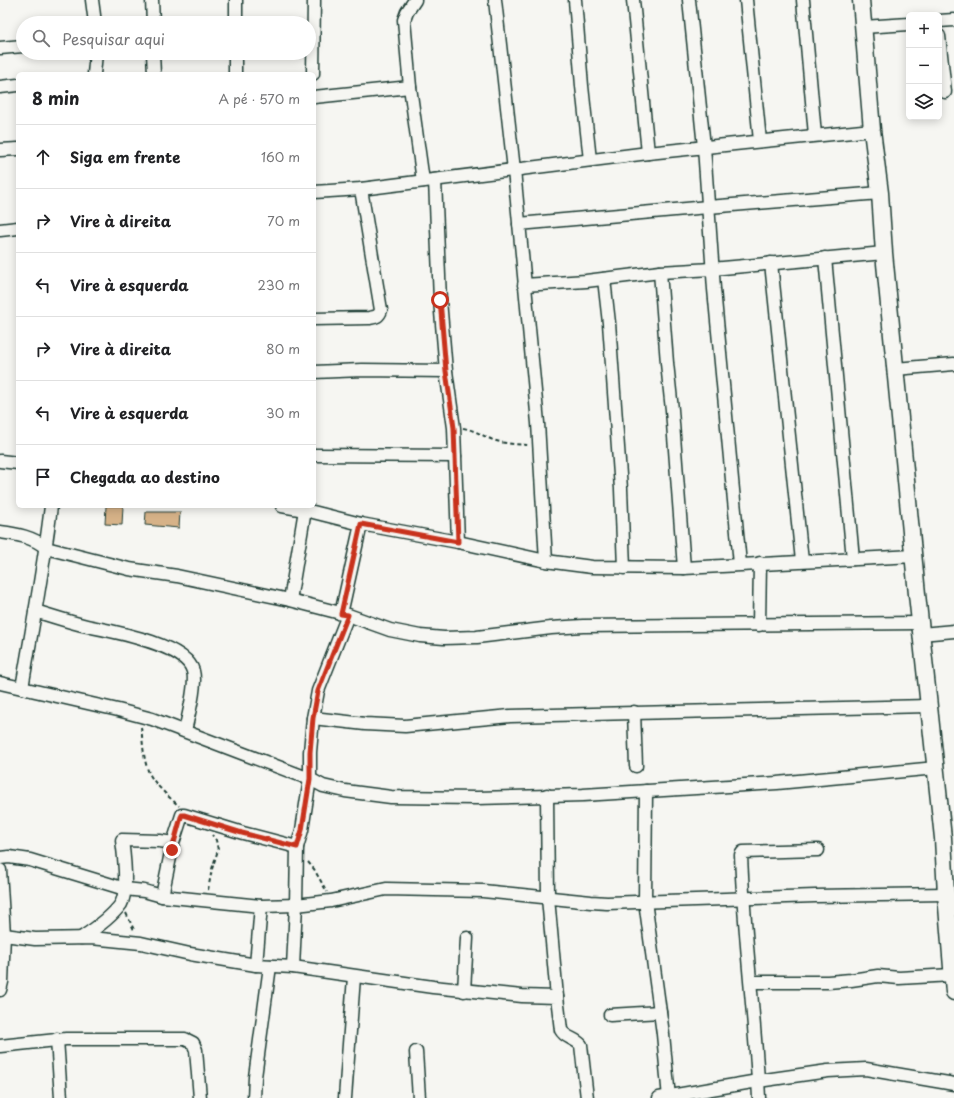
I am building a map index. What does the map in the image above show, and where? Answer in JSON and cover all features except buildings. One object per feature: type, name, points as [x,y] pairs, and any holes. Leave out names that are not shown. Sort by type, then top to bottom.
[{"type":"street","points":[[92,0],[94,16]]},
{"type":"street","points":[[152,0],[153,16]]},
{"type":"street","points":[[236,0],[236,16]]},
{"type":"street","points":[[314,0],[314,16]]},
{"type":"street","points":[[415,0],[407,12],[404,20],[410,87],[429,180],[446,371],[454,428],[458,542]]},
{"type":"street","points":[[495,0],[519,224],[539,445],[546,561]]},
{"type":"street","points":[[576,0],[582,86],[590,160]]},
{"type":"street","points":[[633,0],[648,154]]},
{"type":"street","points":[[690,0],[704,147],[712,269],[740,564]]},
{"type":"street","points":[[746,0],[760,141]]},
{"type":"street","points":[[803,0],[815,135]]},
{"type":"street","points":[[861,0],[920,629],[943,838],[954,992]]},
{"type":"street","points":[[942,21],[954,20]]},
{"type":"street","points":[[863,28],[906,24]]},
{"type":"street","points":[[0,48],[16,47]]},
{"type":"street","points":[[940,48],[945,92]]},
{"type":"street","points":[[94,72],[95,60]]},
{"type":"street","points":[[153,60],[154,72]]},
{"type":"street","points":[[235,60],[235,72]]},
{"type":"street","points":[[313,60],[313,72]]},
{"type":"street","points":[[0,87],[16,86]]},
{"type":"street","points":[[316,97],[410,87]]},
{"type":"street","points":[[316,192],[361,189],[590,160],[872,130]]},
{"type":"street","points":[[0,150],[16,149]]},
{"type":"street","points":[[316,319],[369,318],[377,317],[380,314],[381,310],[361,189]]},
{"type":"street","points":[[519,224],[708,206],[880,193]]},
{"type":"street","points":[[0,230],[16,228]]},
{"type":"street","points":[[524,285],[884,253]]},
{"type":"street","points":[[825,258],[853,559]]},
{"type":"street","points":[[771,263],[802,561]]},
{"type":"street","points":[[660,272],[684,568]]},
{"type":"street","points":[[604,279],[609,323],[621,489],[624,568]]},
{"type":"street","points":[[895,369],[954,364]]},
{"type":"street","points":[[316,372],[362,370],[446,371]]},
{"type":"street","points":[[316,455],[455,456]]},
{"type":"street","points":[[0,461],[16,463]]},
{"type":"street","points":[[22,688],[46,548],[51,508]]},
{"type":"street","points":[[294,508],[361,524],[458,542],[546,561],[592,567],[684,568],[914,556]]},
{"type":"street","points":[[290,600],[305,510]]},
{"type":"street","points":[[293,968],[297,847],[302,830],[310,779],[310,752],[313,718],[318,691],[345,614],[361,524]]},
{"type":"street","points":[[0,532],[40,542],[46,548],[129,569],[220,584],[290,600],[345,614],[390,630],[420,636],[444,638],[477,637],[568,627],[759,625],[954,631]]},
{"type":"street","points":[[759,625],[760,563]]},
{"type":"street","points":[[34,611],[86,626],[122,633],[158,644],[178,654],[188,662],[193,671],[193,692],[184,731]]},
{"type":"street","points":[[3,687],[22,688],[118,710],[184,731],[310,779],[323,786],[345,791],[391,797],[477,798],[583,795],[777,783],[936,768]]},
{"type":"street","points":[[313,718],[405,726],[510,716],[929,706]]},
{"type":"street","points":[[634,712],[636,766]]},
{"type":"street","points":[[646,791],[645,902],[660,1012],[666,1098],[758,1080],[828,1071],[866,1069],[954,1084]]},
{"type":"street","points":[[547,795],[548,898],[561,1030],[563,1034],[581,1045],[586,1098]]},
{"type":"street","points":[[162,896],[173,843],[182,815],[242,833],[297,847]]},
{"type":"street","points":[[81,938],[107,919],[121,903],[125,889],[123,839],[173,843]]},
{"type":"street","points":[[759,1098],[751,982],[743,898],[742,853],[818,850]]},
{"type":"street","points":[[0,858],[9,857],[30,860],[125,889],[144,891],[162,896],[261,906],[296,905],[331,901],[386,889],[483,891],[591,902],[645,902],[743,898],[946,894]]},
{"type":"street","points":[[0,870],[4,936],[1,962],[2,982],[0,990]]},
{"type":"street","points":[[256,965],[261,906]]},
{"type":"street","points":[[4,936],[35,939],[81,938],[141,943],[190,954],[256,965],[293,968],[464,990],[522,996],[557,997]]},
{"type":"street","points":[[464,990],[467,938]]},
{"type":"street","points":[[254,1098],[255,1077],[270,966]]},
{"type":"street","points":[[751,982],[828,982],[878,976],[899,978],[952,975]]},
{"type":"street","points":[[345,1098],[354,977]]},
{"type":"street","points":[[610,1015],[660,1012]]},
{"type":"street","points":[[0,1046],[57,1039],[184,1039],[193,1043],[196,1050],[200,1098]]},
{"type":"street","points":[[57,1039],[62,1098]]},
{"type":"street","points":[[416,1052],[419,1098]]},
{"type":"path","points":[[454,428],[474,431],[493,440],[505,443],[539,445]]},
{"type":"path","points":[[297,847],[300,854],[314,869],[331,901]]},
{"type":"path","points":[[121,903],[141,943]]},
{"type":"route","points":[[172,850],[182,815],[224,828],[297,847],[302,830],[310,779],[310,752],[313,718],[318,691],[348,615],[341,614],[361,524],[458,542],[454,428],[446,371],[440,300]]}]
